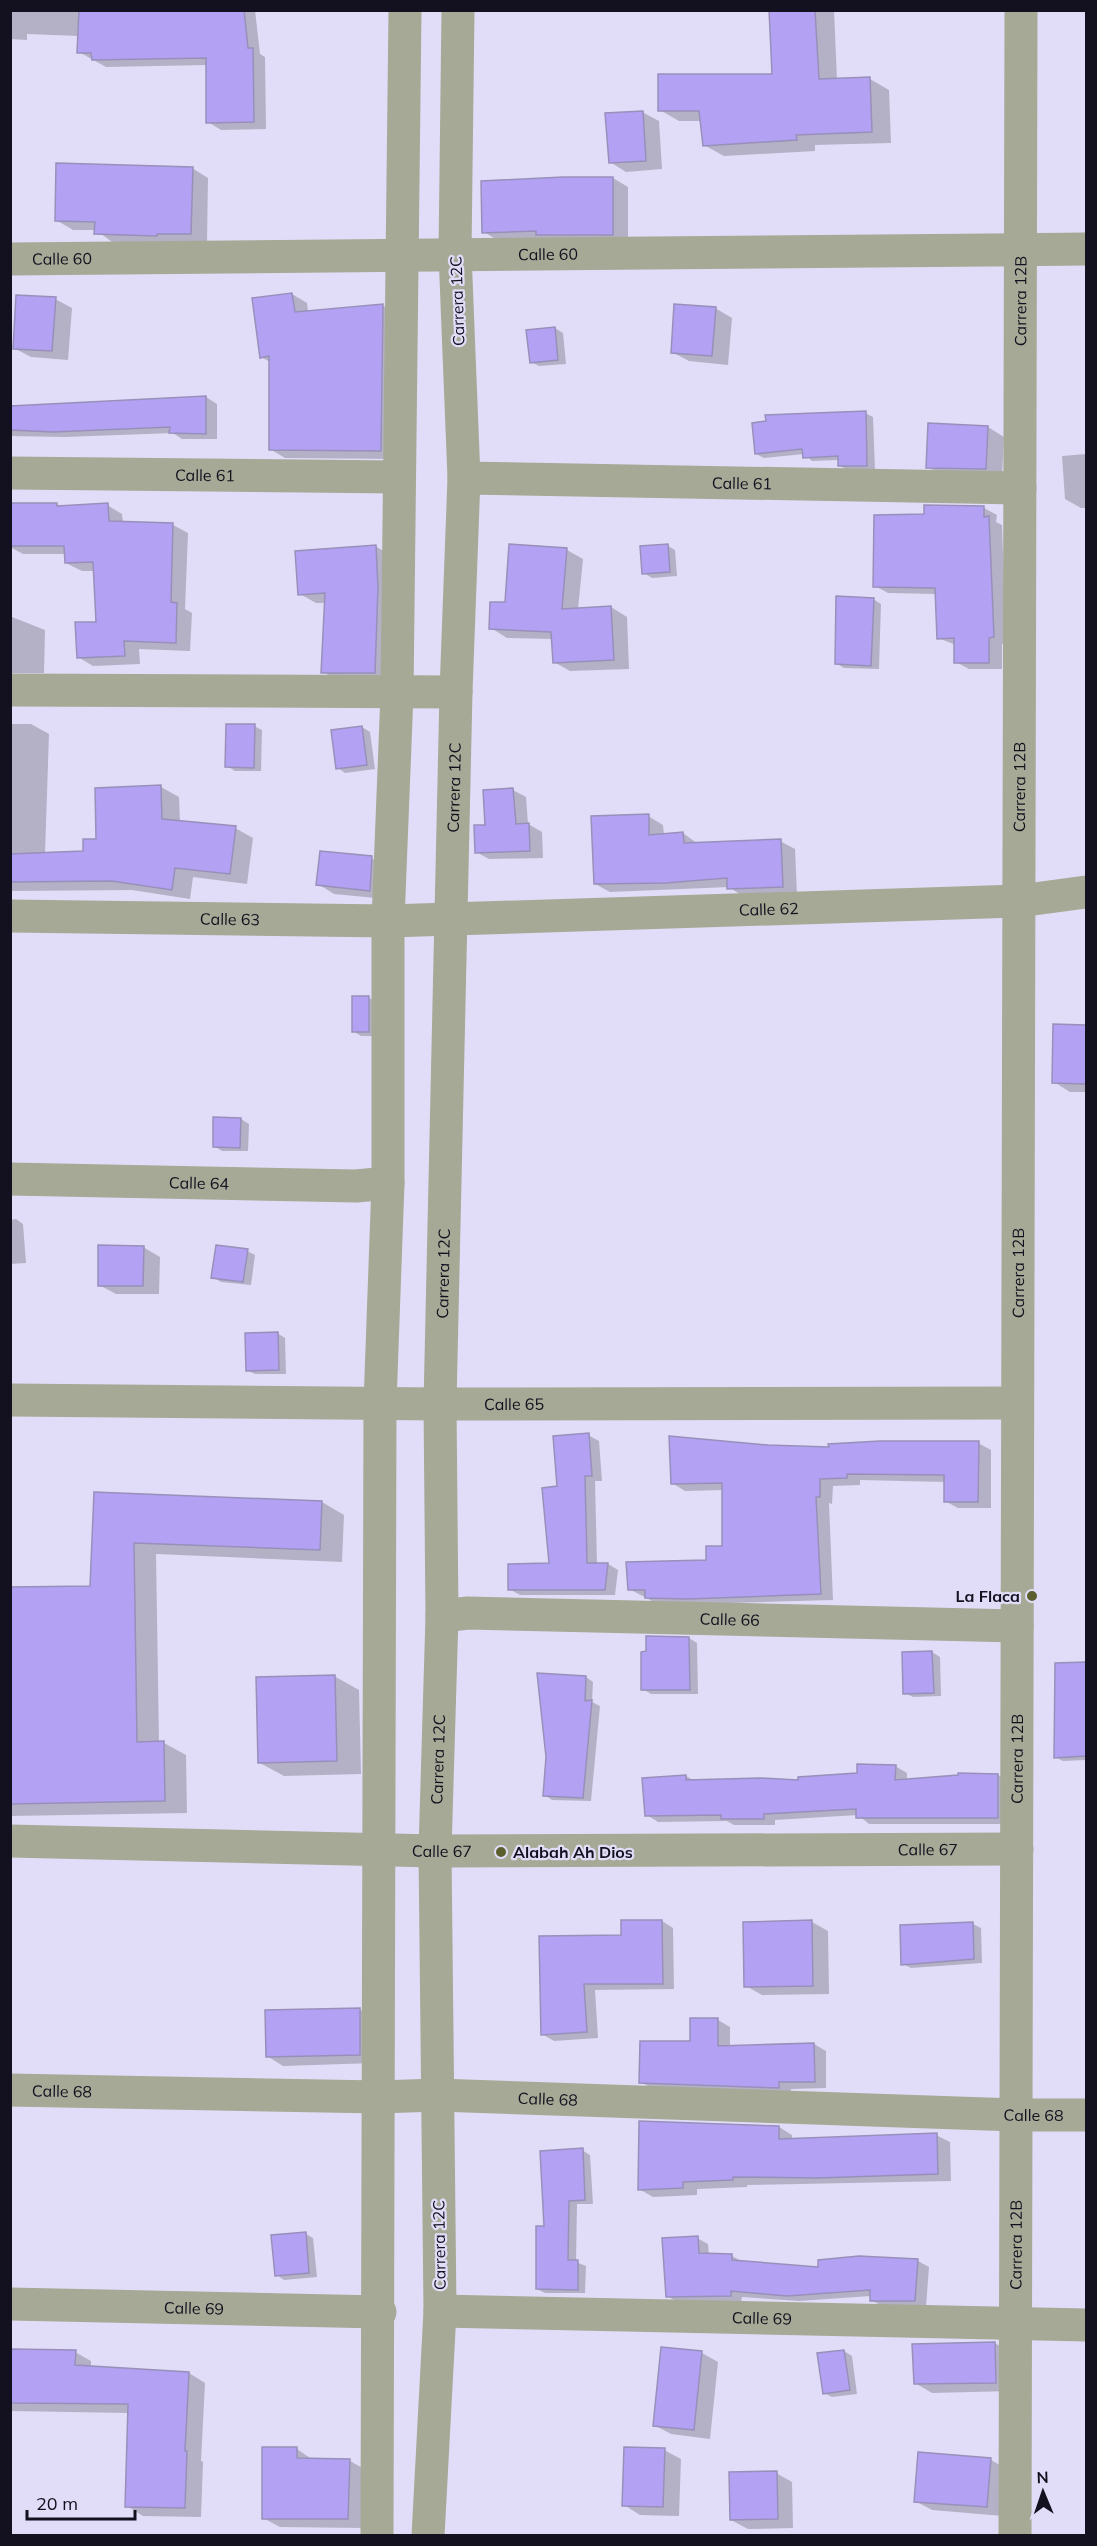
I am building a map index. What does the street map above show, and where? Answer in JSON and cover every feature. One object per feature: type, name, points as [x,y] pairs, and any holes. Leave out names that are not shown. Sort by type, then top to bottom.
[{"type":"street","points":[[377,2535],[380,2312],[378,1850],[380,1404],[388,1183],[388,921],[397,693],[405,10]]},
{"type":"street","name":"Carrera 12C","points":[[428,2535],[440,2311],[435,1851],[442,1616],[440,1404],[456,692],[464,478],[455,253],[458,10]]},
{"type":"street","name":"Carrera 12B","points":[[1015,2535],[1021,10]]},
{"type":"street","name":"Calle 60","points":[[10,259],[455,253],[1086,249]]},
{"type":"street","name":"Calle 61","points":[[10,473],[399,477]]},
{"type":"street","name":"Calle 61","points":[[464,478],[1020,488]]},
{"type":"street","points":[[10,690],[456,692]]},
{"type":"street","name":"Calle 62","points":[[451,920],[1019,901],[1086,892]]},
{"type":"street","name":"Calle 63","points":[[10,916],[451,920]]},
{"type":"street","name":"Calle 64","points":[[10,1179],[356,1186],[388,1183]]},
{"type":"street","name":"Calle 65","points":[[10,1401],[380,1404],[1017,1403]]},
{"type":"street","name":"Calle 66","points":[[442,1616],[468,1613],[1017,1626]]},
{"type":"street","name":"Calle 67","points":[[10,1841],[435,1851],[1017,1849]]},
{"type":"street","name":"Calle 68","points":[[10,2090],[379,2097],[437,2095],[1016,2115],[1086,2115]]},
{"type":"street","name":"Calle 69","points":[[10,2304],[380,2312]]},
{"type":"street","name":"Calle 69","points":[[440,2311],[1086,2325]]},
{"type":"building","points":[[79,10],[244,10],[248,48],[253,48],[254,122],[206,123],[206,58],[92,60],[91,53],[77,53]]},
{"type":"building","points":[[769,10],[815,10],[819,79],[870,77],[872,132],[796,135],[797,140],[703,146],[699,111],[658,111],[658,74],[772,74]]},
{"type":"building","points":[[643,111],[646,161],[609,163],[605,113]]},
{"type":"building","points":[[56,163],[193,167],[191,234],[157,234],[157,236],[94,234],[95,222],[55,221]]},
{"type":"building","points":[[613,177],[613,235],[536,235],[536,231],[482,233],[481,181]]},
{"type":"building","points":[[292,293],[295,312],[383,304],[381,451],[269,450],[269,356],[260,358],[252,298]]},
{"type":"building","points":[[16,295],[56,297],[52,351],[13,349]]},
{"type":"building","points":[[674,304],[716,307],[712,356],[671,353]]},
{"type":"building","points":[[555,327],[558,360],[530,363],[526,330]]},
{"type":"building","points":[[206,396],[206,434],[169,433],[170,427],[53,432],[10,430],[10,406]]},
{"type":"building","points":[[866,411],[867,466],[838,466],[838,456],[803,458],[802,449],[755,454],[752,423],[766,421],[765,415]]},
{"type":"building","points":[[928,423],[988,426],[986,469],[926,468]]},
{"type":"building","points":[[10,503],[57,503],[57,506],[108,503],[109,521],[173,523],[171,602],[177,603],[176,643],[124,641],[125,656],[77,658],[75,622],[96,622],[93,562],[65,563],[64,546],[10,546]]},
{"type":"building","points":[[924,505],[984,506],[984,517],[989,516],[994,637],[989,638],[989,663],[954,663],[954,638],[937,639],[935,588],[873,587],[874,515],[924,514]]},
{"type":"building","points":[[509,544],[567,548],[562,609],[611,606],[614,660],[553,663],[551,632],[489,629],[490,602],[505,602]]},
{"type":"building","points":[[668,544],[670,572],[642,574],[640,546]]},
{"type":"building","points":[[376,545],[378,587],[375,673],[321,673],[325,593],[298,595],[295,551]]},
{"type":"building","points":[[836,596],[874,598],[871,666],[835,664]]},
{"type":"building","points":[[226,724],[255,724],[254,768],[225,767]]},
{"type":"building","points":[[362,726],[367,765],[336,769],[331,730]]},
{"type":"building","points":[[161,785],[162,819],[236,826],[230,874],[175,868],[172,890],[112,881],[10,882],[10,854],[83,851],[83,839],[96,839],[95,788]]},
{"type":"building","points":[[513,788],[516,824],[529,823],[530,851],[475,853],[474,825],[485,825],[483,790]]},
{"type":"building","points":[[649,814],[649,835],[683,832],[684,843],[781,839],[783,887],[727,889],[727,878],[665,883],[594,884],[591,816]]},
{"type":"building","points":[[320,851],[372,856],[370,891],[316,885]]},
{"type":"building","points":[[352,996],[369,996],[369,1032],[352,1032]]},
{"type":"building","points":[[1053,1024],[1086,1025],[1086,1084],[1052,1083]]},
{"type":"building","points":[[213,1117],[241,1118],[240,1148],[213,1147]]},
{"type":"building","points":[[98,1245],[144,1246],[143,1286],[98,1286]]},
{"type":"building","points":[[216,1245],[248,1249],[243,1282],[211,1278]]},
{"type":"building","points":[[278,1332],[279,1370],[246,1371],[245,1333]]},
{"type":"building","points":[[589,1433],[592,1476],[585,1476],[587,1563],[608,1563],[605,1590],[508,1590],[508,1564],[549,1563],[542,1488],[557,1486],[553,1436]]},
{"type":"building","points":[[669,1436],[768,1445],[829,1447],[828,1444],[880,1441],[979,1441],[978,1502],[944,1502],[944,1475],[847,1474],[847,1478],[820,1479],[820,1497],[816,1497],[821,1594],[688,1599],[645,1598],[645,1590],[628,1590],[626,1562],[706,1560],[706,1546],[722,1546],[722,1483],[671,1484]]},
{"type":"building","points":[[94,1492],[322,1501],[320,1550],[134,1543],[137,1742],[164,1741],[165,1801],[10,1804],[10,1587],[90,1586]]},
{"type":"building","points":[[646,1636],[689,1637],[690,1690],[641,1690],[641,1652],[646,1651]]},
{"type":"building","points":[[932,1651],[934,1693],[903,1694],[902,1652]]},
{"type":"building","points":[[1086,1662],[1086,1756],[1054,1758],[1055,1663]]},
{"type":"building","points":[[537,1673],[586,1676],[585,1701],[592,1700],[583,1798],[543,1796],[546,1757]]},
{"type":"building","points":[[335,1675],[337,1761],[258,1763],[256,1677]]},
{"type":"building","points":[[857,1764],[896,1765],[895,1780],[958,1775],[958,1773],[998,1774],[998,1818],[856,1818],[856,1809],[764,1814],[764,1819],[721,1819],[721,1815],[645,1816],[642,1778],[686,1775],[686,1780],[760,1778],[798,1780],[798,1777],[857,1773]]},
{"type":"building","points":[[621,1920],[662,1920],[663,1984],[584,1984],[587,2032],[541,2035],[539,1936],[621,1935]]},
{"type":"building","points":[[812,1920],[813,1986],[744,1987],[743,1922]]},
{"type":"building","points":[[973,1922],[974,1959],[901,1965],[900,1925]]},
{"type":"building","points":[[360,2008],[360,2055],[266,2057],[265,2010]]},
{"type":"building","points":[[690,2018],[718,2018],[718,2046],[814,2043],[815,2082],[779,2082],[779,2088],[639,2083],[640,2041],[690,2041]]},
{"type":"building","points":[[639,2121],[779,2126],[779,2139],[937,2133],[938,2174],[818,2178],[733,2177],[733,2180],[683,2182],[683,2188],[638,2190]]},
{"type":"building","points":[[583,2148],[585,2200],[569,2201],[568,2260],[578,2260],[578,2290],[536,2289],[536,2226],[544,2226],[540,2151]]},
{"type":"building","points":[[306,2232],[309,2273],[275,2276],[271,2235]]},
{"type":"building","points":[[698,2236],[699,2253],[732,2254],[732,2260],[818,2267],[818,2260],[859,2256],[918,2259],[915,2301],[870,2301],[870,2290],[787,2296],[731,2291],[731,2296],[666,2297],[662,2238]]},
{"type":"building","points":[[995,2342],[996,2383],[914,2384],[912,2344]]},
{"type":"building","points":[[661,2347],[702,2351],[694,2430],[653,2426]]},
{"type":"building","points":[[10,2349],[76,2350],[75,2365],[189,2372],[185,2508],[125,2507],[128,2404],[10,2403]]},
{"type":"building","points":[[844,2350],[850,2390],[823,2394],[817,2353]]},
{"type":"building","points":[[262,2447],[297,2447],[297,2458],[350,2459],[348,2519],[262,2519]]},
{"type":"building","points":[[624,2447],[665,2448],[663,2507],[622,2506]]},
{"type":"building","points":[[918,2452],[991,2458],[987,2507],[914,2502]]},
{"type":"building","points":[[777,2471],[778,2519],[730,2520],[729,2472]]},
{"type":"place","name":"La Flaca","points":[[1032,1596]]},
{"type":"place","name":"Alabah Ah Dios","points":[[501,1852]]}]
